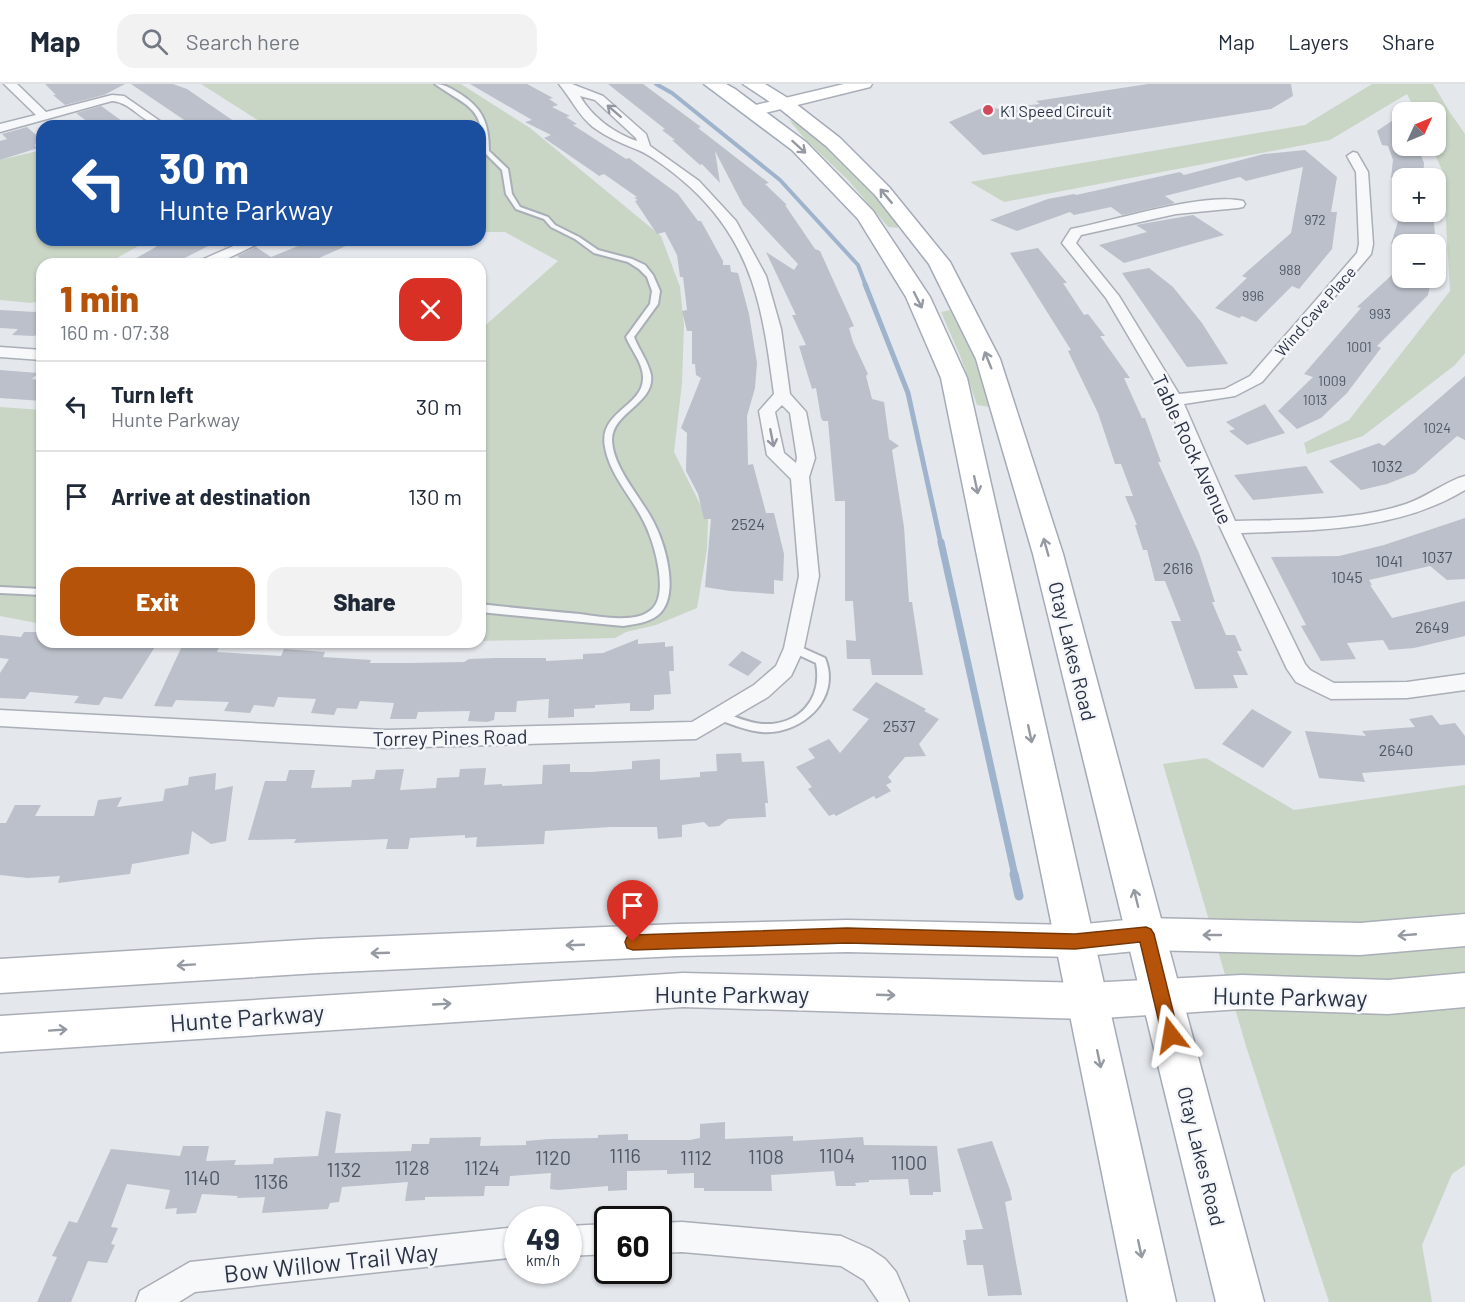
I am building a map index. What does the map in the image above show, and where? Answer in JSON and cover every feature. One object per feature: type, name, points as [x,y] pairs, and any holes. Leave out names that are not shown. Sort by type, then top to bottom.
[{"type":"main road","name":"Otay Lakes Road","points":[[713,84],[763,100],[833,141],[882,191],[939,262],[988,359],[1048,554],[1240,1302]]},
{"type":"main road","points":[[763,100],[864,84]]},
{"type":"main road","name":"Otay Lakes Road","points":[[763,100],[799,146],[866,215],[918,297],[954,378],[1152,1302]]},
{"type":"main road","points":[[0,976],[318,956],[678,940],[847,936],[1075,941],[1146,934],[1360,939],[1465,930]]},
{"type":"main road","name":"Hunte Parkway","points":[[0,1034],[683,990],[1087,1002],[1161,995],[1242,992],[1388,997],[1465,990]]},
{"type":"street","points":[[10,84],[44,116]]},
{"type":"street","points":[[568,86],[582,108],[597,123],[621,140],[644,148],[694,184],[732,224],[759,276],[773,329],[782,395],[767,411],[776,455],[800,477]]},
{"type":"street","points":[[568,86],[599,98],[642,137],[644,148]]},
{"type":"street","points":[[0,128],[107,99],[120,99],[152,120]]},
{"type":"street","name":"Wind Cave Place","points":[[1174,400],[1229,393],[1256,379],[1364,254],[1366,244],[1362,172],[1353,156]]},
{"type":"street","name":"Table Rock Avenue","points":[[1238,204],[1177,208],[1127,222],[1076,232],[1069,243],[1112,296],[1174,400],[1229,526],[1297,669],[1303,676],[1330,691],[1354,692],[1407,690],[1465,682]]},
{"type":"street","points":[[218,258],[245,246]]},
{"type":"street","points":[[0,352],[36,355]]},
{"type":"street","name":"Torrey Pines Road","points":[[0,718],[398,739],[696,730],[761,691],[784,671],[794,648],[809,576],[800,477],[806,458],[798,412],[782,395]]},
{"type":"street","points":[[1229,526],[1352,520],[1382,516],[1415,506],[1462,487]]},
{"type":"street","points":[[672,1237],[841,1251],[865,1261],[879,1273],[894,1302]]},
{"type":"street","name":"Bow Willow Trail Way","points":[[151,1302],[190,1278],[504,1244]]},
{"type":"lane","points":[[438,84],[465,98],[483,120]]},
{"type":"lane","points":[[486,151],[505,169],[508,176],[509,194],[518,208],[546,218],[553,226],[577,238],[588,248],[630,260],[642,267],[650,277],[656,291],[654,304],[630,337],[648,381],[642,394],[619,415],[610,428],[608,440],[613,459],[651,526],[662,558],[666,588],[662,605],[653,615],[640,621],[623,622],[486,609]]},
{"type":"lane","points":[[0,590],[36,592]]},
{"type":"lane","points":[[721,716],[761,728],[780,727],[793,722],[813,707],[825,686],[825,673],[821,661],[794,648]]},
{"type":"green space","points":[[201,84],[461,84],[530,128],[661,236],[680,287],[684,325],[682,383],[674,452],[708,520],[707,549],[697,608],[656,625],[626,632],[615,638],[486,641],[486,325],[558,261],[505,232],[486,232],[486,120],[258,120]]},
{"type":"green space","points":[[1372,84],[1433,84],[1444,102],[1411,102],[1407,94],[1330,140],[1004,202],[970,182],[1305,125]]},
{"type":"green space","points":[[1446,106],[1465,134],[1465,353],[1455,365],[1363,436],[1307,454],[1304,443],[1349,420],[1450,291],[1446,222],[1446,168],[1441,168],[1436,156],[1446,156]]},
{"type":"green space","points":[[789,120],[813,136],[849,169],[882,205],[898,228],[888,227],[849,181],[805,139]]},
{"type":"green space","points":[[36,151],[36,246],[138,246],[117,258],[36,258],[36,302],[0,300],[0,160]]},
{"type":"green space","points":[[950,310],[973,356],[991,405],[989,407],[977,405],[961,358],[941,312]]},
{"type":"green space","points":[[0,407],[36,410],[36,623],[0,616]]},
{"type":"green space","points":[[1206,758],[1294,810],[1465,785],[1465,1165],[1452,1174],[1422,1245],[1432,1302],[1329,1302],[1246,1046],[1163,764]]},
{"type":"building","points":[[45,84],[125,84],[104,95],[65,105]]},
{"type":"building","points":[[131,84],[173,84],[187,89],[232,120],[184,120]]},
{"type":"building","points":[[470,84],[527,84],[553,98],[549,99],[558,105],[552,107],[570,116],[566,117],[577,124],[573,125],[626,159],[629,158],[678,194],[698,221],[701,221],[723,265],[730,265],[731,272],[738,273],[749,314],[757,363],[755,388],[747,416],[748,465],[753,464],[766,513],[774,513],[784,554],[783,581],[774,580],[774,594],[705,587],[711,519],[704,519],[698,494],[686,471],[687,433],[681,428],[701,378],[696,375],[695,364],[692,364],[692,331],[687,331],[682,311],[687,310],[683,277],[680,277],[677,255],[665,232],[657,234],[635,201],[638,200],[634,198],[637,197],[604,174],[599,176],[544,138],[551,135],[525,122],[532,120]]},
{"type":"building","points":[[608,84],[643,84],[701,127],[698,128],[769,183],[765,184],[787,205],[785,205],[815,249],[820,251],[854,326],[849,328],[868,374],[866,376],[872,399],[884,402],[889,439],[899,446],[892,450],[904,527],[909,602],[912,602],[923,675],[872,675],[870,659],[847,659],[846,640],[856,641],[853,601],[845,601],[845,501],[835,501],[828,421],[823,421],[821,418],[816,388],[812,389],[799,346],[806,345],[792,315],[796,315],[766,252],[794,270],[798,264],[743,205],[715,151],[720,183],[702,164],[700,165],[662,130],[665,129]]},
{"type":"building","points":[[1148,84],[1291,84],[1293,96],[1271,109],[983,155],[949,122],[982,108],[997,109],[1040,104],[1036,101]]},
{"type":"building","points":[[101,106],[121,120],[85,120],[76,113]]},
{"type":"building","points":[[1392,121],[1392,156],[1421,156],[1424,168],[1392,168],[1393,160],[1388,146],[1382,145],[1377,131]]},
{"type":"building","points":[[27,127],[36,135],[36,144],[34,145],[36,149],[0,160],[0,141],[7,139],[2,134]]},
{"type":"building","points":[[1305,150],[1337,177],[1331,212],[1337,212],[1332,249],[1299,289],[1292,286],[1256,322],[1215,308],[1247,278],[1242,276],[1291,233],[1303,167],[1246,181],[1240,177],[1165,196],[1175,203],[1122,215],[1111,207],[1074,215],[1070,212],[1017,231],[990,220],[1048,199],[1180,172],[1184,175],[1264,154]]},
{"type":"building","points":[[1193,215],[1224,235],[1124,263],[1099,245],[1147,232],[1136,225]]},
{"type":"building","points":[[1398,222],[1434,222],[1435,234],[1394,234]]},
{"type":"building","points":[[158,246],[208,246],[185,258],[136,258]]},
{"type":"building","points":[[298,246],[346,246],[319,258],[240,258],[237,256],[256,247],[271,257]]},
{"type":"building","points":[[1038,248],[1067,283],[1063,283],[1084,315],[1088,314],[1105,336],[1100,336],[1130,378],[1124,378],[1142,418],[1145,418],[1161,462],[1158,462],[1199,553],[1215,602],[1212,602],[1226,635],[1235,635],[1242,651],[1237,651],[1248,675],[1233,675],[1238,688],[1195,689],[1171,621],[1181,621],[1165,581],[1155,581],[1147,550],[1143,550],[1135,525],[1137,525],[1125,496],[1133,496],[1121,464],[1115,464],[1098,413],[1068,351],[1071,350],[1010,253]]},
{"type":"building","points":[[1149,268],[1173,287],[1202,323],[1228,364],[1187,367],[1122,273]]},
{"type":"building","points":[[1392,275],[1392,288],[1429,288],[1428,295],[1377,346],[1381,348],[1347,393],[1321,418],[1297,429],[1278,411],[1313,377],[1304,374],[1361,308],[1357,307]]},
{"type":"building","points":[[0,310],[35,312],[36,335],[34,336],[12,335],[18,329],[0,328]]},
{"type":"building","points":[[0,370],[36,373],[32,379],[36,379],[36,401],[0,398]]},
{"type":"building","points":[[1465,376],[1465,440],[1457,436],[1415,473],[1387,484],[1361,490],[1329,461],[1379,443],[1384,446]]},
{"type":"building","points":[[1265,404],[1285,433],[1247,445],[1229,431],[1235,429],[1226,422]]},
{"type":"building","points":[[1306,466],[1324,493],[1253,500],[1234,475]]},
{"type":"building","points":[[1465,518],[1465,579],[1447,580],[1430,566],[1369,580],[1392,618],[1465,601],[1465,636],[1414,648],[1389,650],[1383,640],[1347,643],[1356,659],[1321,661],[1301,626],[1306,625],[1271,557],[1339,556],[1384,545]]},
{"type":"building","points":[[24,632],[36,632],[36,648],[154,648],[122,699],[104,697],[99,705],[95,705],[74,703],[79,696],[30,692],[25,699],[0,698],[0,673],[9,659],[0,658],[0,635],[21,637]]},
{"type":"building","points":[[638,639],[638,644],[665,642],[665,647],[673,646],[674,671],[669,671],[671,694],[654,695],[654,709],[649,711],[630,711],[630,703],[595,705],[595,708],[574,709],[574,717],[548,718],[549,699],[517,701],[516,712],[495,712],[494,720],[487,722],[468,721],[470,711],[418,712],[416,719],[390,719],[394,703],[360,701],[357,709],[337,708],[334,715],[311,713],[316,699],[278,697],[274,707],[254,705],[250,713],[224,711],[229,702],[176,700],[172,707],[154,706],[181,648],[219,648],[217,652],[281,656],[284,649],[325,652],[323,657],[371,660],[370,663],[464,662],[469,659],[495,658],[546,658],[546,661],[583,659],[583,654],[603,653]]},
{"type":"building","points":[[742,651],[762,662],[748,676],[728,665]]},
{"type":"building","points":[[876,682],[926,709],[924,711],[939,719],[919,744],[926,756],[905,757],[888,777],[892,782],[886,785],[891,791],[876,799],[874,796],[836,816],[834,814],[829,816],[808,789],[812,787],[796,767],[815,758],[808,749],[829,739],[840,753],[869,719],[852,710]]},
{"type":"building","points":[[1252,709],[1292,732],[1263,768],[1222,744]]},
{"type":"building","points":[[1432,715],[1440,725],[1455,723],[1465,736],[1465,765],[1362,773],[1365,782],[1319,778],[1305,731],[1366,736],[1362,731],[1415,727],[1409,719]]},
{"type":"building","points":[[741,753],[742,762],[764,761],[768,803],[765,803],[766,817],[728,819],[719,826],[709,827],[704,822],[682,825],[682,837],[658,839],[657,827],[611,827],[545,831],[544,844],[476,847],[477,837],[465,838],[465,835],[410,838],[408,849],[386,849],[388,839],[294,843],[296,839],[248,840],[265,781],[286,781],[289,770],[315,770],[311,788],[351,787],[352,780],[374,779],[376,770],[404,769],[400,790],[436,788],[437,778],[459,777],[460,769],[486,768],[484,785],[542,784],[543,765],[570,764],[570,772],[591,772],[632,769],[632,761],[660,759],[660,780],[700,777],[700,772],[717,771],[716,754]]},
{"type":"building","points":[[216,773],[215,790],[233,786],[226,841],[211,844],[192,831],[189,854],[132,864],[130,874],[58,883],[60,876],[28,878],[0,875],[0,823],[6,823],[15,805],[41,805],[35,816],[94,816],[98,800],[122,797],[117,807],[163,801],[165,789],[188,785],[189,777]]},
{"type":"building","points":[[326,1111],[341,1114],[335,1153],[411,1151],[412,1144],[429,1144],[430,1138],[481,1137],[480,1146],[526,1145],[526,1141],[598,1138],[598,1135],[628,1134],[628,1140],[690,1140],[700,1138],[700,1124],[725,1122],[725,1139],[793,1136],[793,1141],[863,1137],[864,1145],[937,1146],[941,1192],[933,1192],[933,1195],[910,1195],[908,1179],[869,1180],[869,1182],[855,1183],[856,1186],[836,1186],[834,1171],[771,1175],[772,1191],[704,1191],[704,1188],[694,1188],[694,1173],[667,1174],[667,1170],[627,1171],[627,1190],[608,1191],[608,1186],[558,1190],[550,1189],[551,1173],[510,1176],[509,1186],[485,1186],[484,1196],[425,1197],[425,1200],[405,1201],[408,1182],[342,1187],[339,1202],[330,1203],[328,1209],[262,1213],[265,1197],[237,1198],[238,1196],[202,1194],[196,1213],[176,1214],[177,1208],[165,1209],[170,1190],[127,1184],[111,1227],[118,1228],[111,1244],[115,1245],[107,1263],[88,1261],[71,1302],[37,1302],[57,1257],[52,1256],[69,1221],[77,1223],[111,1149],[180,1156],[183,1146],[209,1146],[206,1161],[236,1160],[234,1165],[273,1164],[274,1158],[318,1156]]},
{"type":"building","points":[[992,1141],[1012,1200],[1005,1202],[1022,1295],[988,1296],[983,1265],[967,1265],[963,1240],[966,1240],[965,1230],[983,1229],[957,1149]]},
{"type":"waterway","points":[[656,84],[672,93],[780,180],[858,265],[866,286]]},
{"type":"waterway","points":[[865,284],[908,393],[941,544]]},
{"type":"waterway","points":[[941,542],[1015,876]]},
{"type":"waterway","points":[[1014,874],[1019,896]]},
{"type":"place","name":"K1 Speed Circuit","points":[[988,110]]},
{"type":"route","points":[[633,942],[847,936],[1075,941],[1146,934],[1171,1035]]}]
